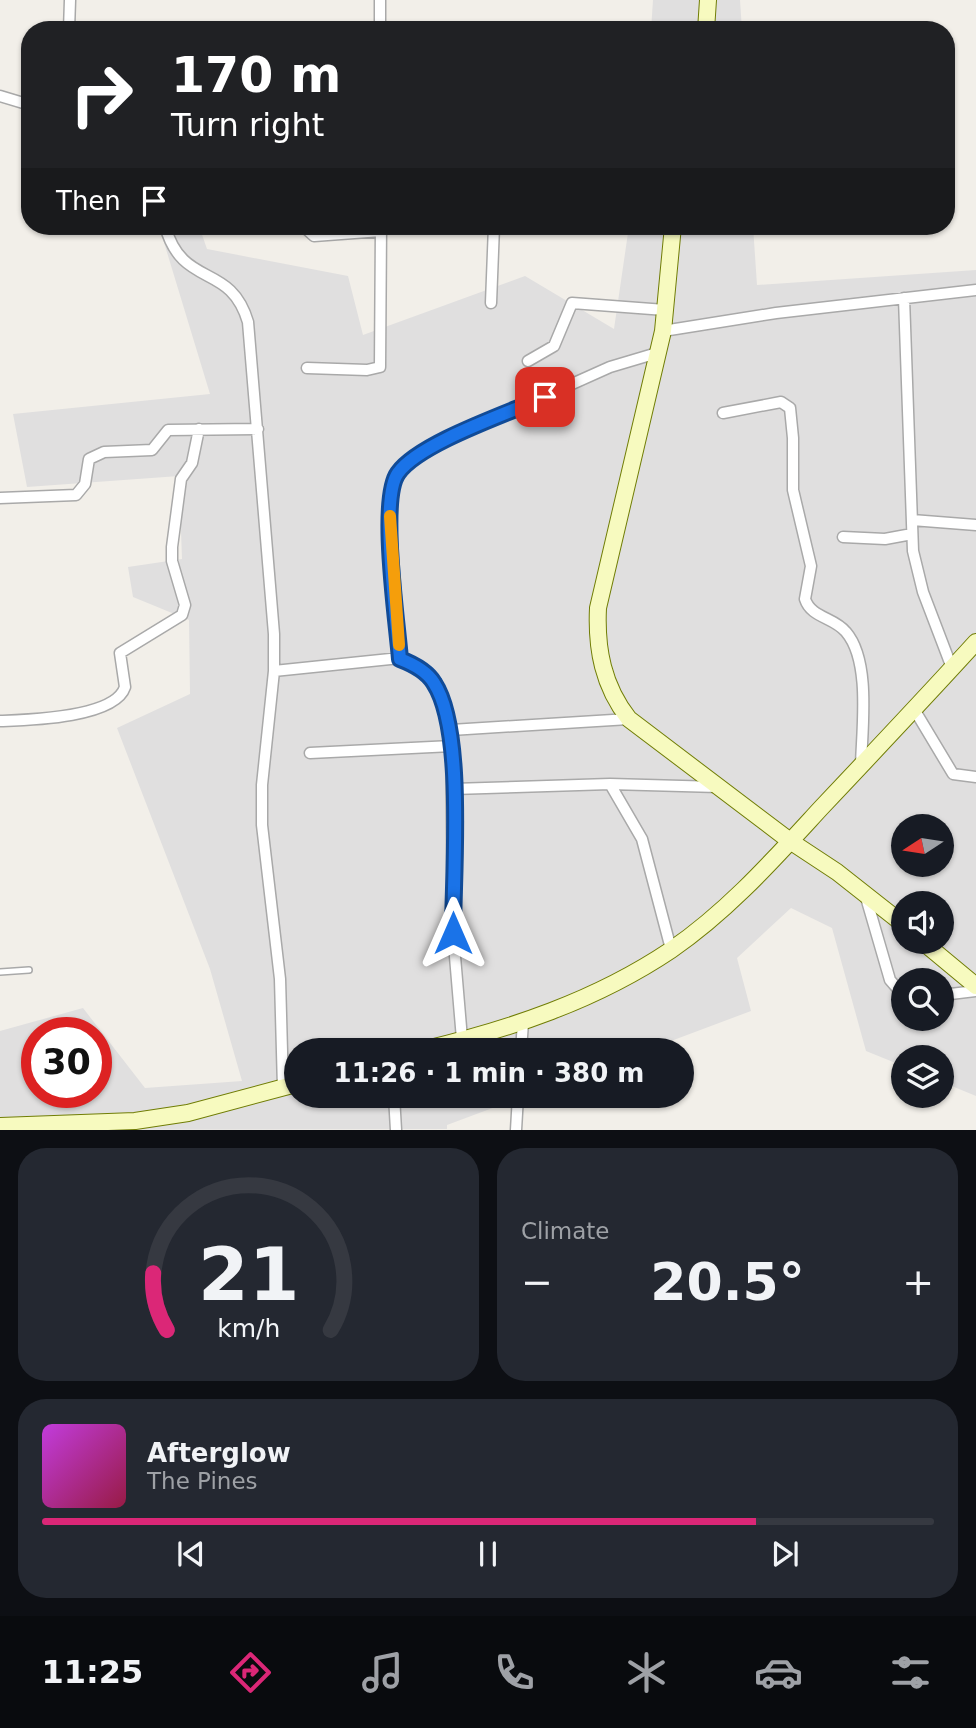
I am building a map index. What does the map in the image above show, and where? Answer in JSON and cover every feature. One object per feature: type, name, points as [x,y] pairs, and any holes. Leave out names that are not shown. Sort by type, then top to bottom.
[{"type":"street","points":[[69,21],[70,0]]},
{"type":"street","points":[[380,0],[380,21]]},
{"type":"street","points":[[707,21],[708,0]]},
{"type":"street","points":[[0,96],[21,102]]},
{"type":"street","points":[[168,235],[179,258],[190,268],[232,289],[243,304],[252,352],[274,671],[264,762],[262,825],[285,1038]]},
{"type":"street","points":[[313,235],[337,235]]},
{"type":"street","points":[[307,368],[380,368],[381,235]]},
{"type":"street","points":[[491,303],[494,235]]},
{"type":"street","points":[[672,235],[663,331],[598,608],[597,633],[605,678],[615,702],[629,719],[891,915]]},
{"type":"street","points":[[663,331],[776,313],[976,290]]},
{"type":"street","points":[[905,298],[912,534],[916,568],[952,668]]},
{"type":"street","points":[[528,361],[554,346],[572,303],[665,310]]},
{"type":"street","points":[[400,659],[389,500],[398,472],[410,461],[447,440],[610,367],[657,354]]},
{"type":"street","points":[[723,413],[781,402],[790,408],[793,490],[811,566],[805,599],[814,613],[837,623],[854,646],[862,685],[861,765]]},
{"type":"street","points":[[0,721],[78,713],[119,698],[125,687],[120,653],[182,615],[186,605],[172,561],[172,547],[181,479],[192,463],[199,429]]},
{"type":"street","points":[[0,498],[76,495],[85,484],[86,464],[94,456],[152,450],[168,430],[258,429]]},
{"type":"street","points":[[912,520],[976,525]]},
{"type":"street","points":[[843,537],[885,539],[912,534]]},
{"type":"street","points":[[466,1038],[523,1023],[618,982],[671,949],[727,906],[976,642]]},
{"type":"street","points":[[274,671],[400,659],[415,664],[434,682],[451,730],[453,933],[462,1038]]},
{"type":"street","points":[[914,709],[953,774],[976,776]]},
{"type":"street","points":[[451,730],[629,719]]},
{"type":"street","points":[[310,753],[452,746]]},
{"type":"street","points":[[453,789],[610,784],[718,787]]},
{"type":"street","points":[[610,784],[642,839],[671,949]]},
{"type":"street","points":[[865,894],[891,981]]},
{"type":"street","points":[[937,954],[976,988]]},
{"type":"street","points":[[954,993],[976,988]]},
{"type":"street","points":[[522,1038],[523,1023]]},
{"type":"street","points":[[0,1126],[109,1126],[188,1113],[284,1087]]},
{"type":"street","points":[[395,1108],[396,1129]]},
{"type":"street","points":[[516,1129],[517,1108]]},
{"type":"lane","points":[[0,972],[29,970]]},
{"type":"shaded area","points":[[653,0],[740,0],[741,21],[652,21]]},
{"type":"shaded area","points":[[162,235],[202,235],[207,249],[348,276],[363,335],[525,276],[614,329],[628,235],[754,235],[757,285],[976,270],[976,1096],[954,1087],[954,1045],[891,1045],[891,1061],[866,1051],[832,928],[791,908],[737,958],[751,1011],[679,1038],[284,1038],[284,1108],[493,1108],[447,1125],[447,1129],[0,1130],[0,1031],[21,1025],[21,1108],[112,1108],[112,1045],[145,1088],[242,1081],[210,969],[117,728],[190,694],[189,620],[133,597],[128,567],[182,559],[179,476],[27,487],[13,414],[210,394]]},
{"type":"shaded area","points":[[83,1008],[90,1017],[51,1017]]},
{"type":"slow traffic","points":[[390,516],[399,645]]},
{"type":"route","points":[[453,933],[451,730],[434,682],[415,664],[400,659],[389,500],[398,472],[410,461],[447,440],[545,397]]}]
